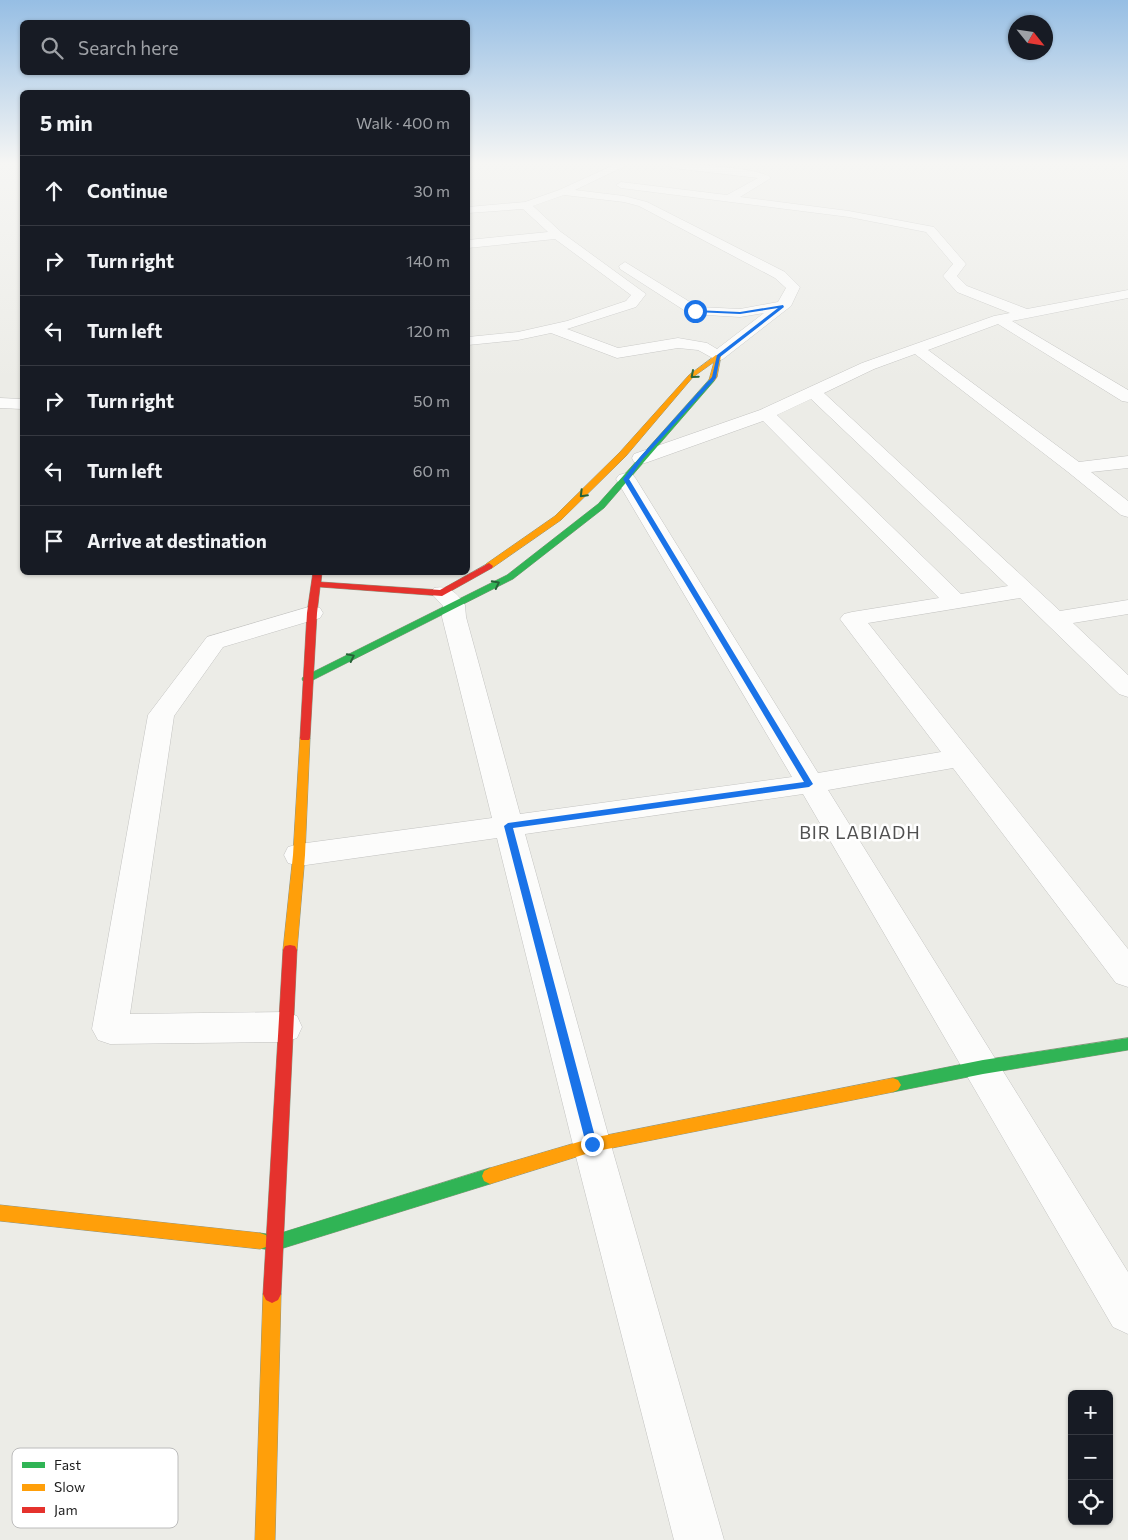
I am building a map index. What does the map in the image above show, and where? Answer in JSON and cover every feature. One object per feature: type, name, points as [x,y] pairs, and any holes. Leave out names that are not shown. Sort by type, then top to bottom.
[{"type":"street","points":[[470,244],[539,237]]},
{"type":"street","points":[[470,341],[518,336],[552,328],[631,304],[639,294],[560,237]]},
{"type":"street","points":[[578,237],[695,311],[740,313],[783,306]]},
{"type":"street","points":[[307,679],[448,599],[478,574],[558,518],[624,454],[691,376],[783,306],[793,287],[780,275],[706,237]]},
{"type":"street","points":[[937,237],[960,264],[950,276],[962,289],[1023,313]]},
{"type":"street","points":[[642,458],[766,414],[868,366],[999,319],[1128,294]]},
{"type":"street","points":[[999,319],[1128,397]]},
{"type":"street","points":[[552,328],[617,353],[678,343],[702,346],[718,356]]},
{"type":"street","points":[[917,349],[1128,510]]},
{"type":"street","points":[[265,1540],[274,1243],[288,966],[299,855],[307,679],[312,613],[317,578],[448,599],[510,578],[601,506],[714,377],[718,356]]},
{"type":"street","points":[[812,392],[1026,590],[1128,689]]},
{"type":"street","points":[[0,403],[20,404]]},
{"type":"street","points":[[766,414],[956,602]]},
{"type":"street","points":[[1074,468],[1128,462]]},
{"type":"street","points":[[626,479],[809,784],[983,1067],[1128,1312]]},
{"type":"street","points":[[1026,590],[852,619],[1128,973]]},
{"type":"street","points":[[448,599],[699,1540]]},
{"type":"street","points":[[1054,618],[1128,607]]},
{"type":"street","points":[[285,1027],[110,1029],[161,715],[215,642],[312,613]]},
{"type":"street","points":[[299,855],[809,784],[960,758]]},
{"type":"street","points":[[0,1213],[274,1243],[592,1144],[983,1067],[1128,1044]]},
{"type":"traffic: fast","points":[[307,679],[510,577],[601,506],[712,380]]},
{"type":"traffic: fast","points":[[893,1085],[983,1067],[1128,1044]]},
{"type":"traffic: fast","points":[[260,1241],[274,1243],[490,1176]]},
{"type":"traffic: slow","points":[[489,566],[558,518],[623,454],[691,376],[718,356],[712,380]]},
{"type":"traffic: slow","points":[[290,950],[299,855],[305,738]]},
{"type":"traffic: slow","points":[[490,1176],[592,1145],[893,1085]]},
{"type":"traffic: slow","points":[[0,1213],[260,1241]]},
{"type":"traffic: slow","points":[[265,1540],[272,1294]]},
{"type":"traffic: jam","points":[[317,584],[442,593],[489,566]]},
{"type":"traffic: jam","points":[[305,738],[312,613],[318,575]]},
{"type":"traffic: jam","points":[[272,1294],[290,950]]},
{"type":"district","name":"BIR LABIADH","points":[[860,833]]},
{"type":"route","points":[[592,1144],[508,826],[809,784],[626,479],[642,458],[714,377],[718,356],[783,306],[740,313],[695,311]]}]
